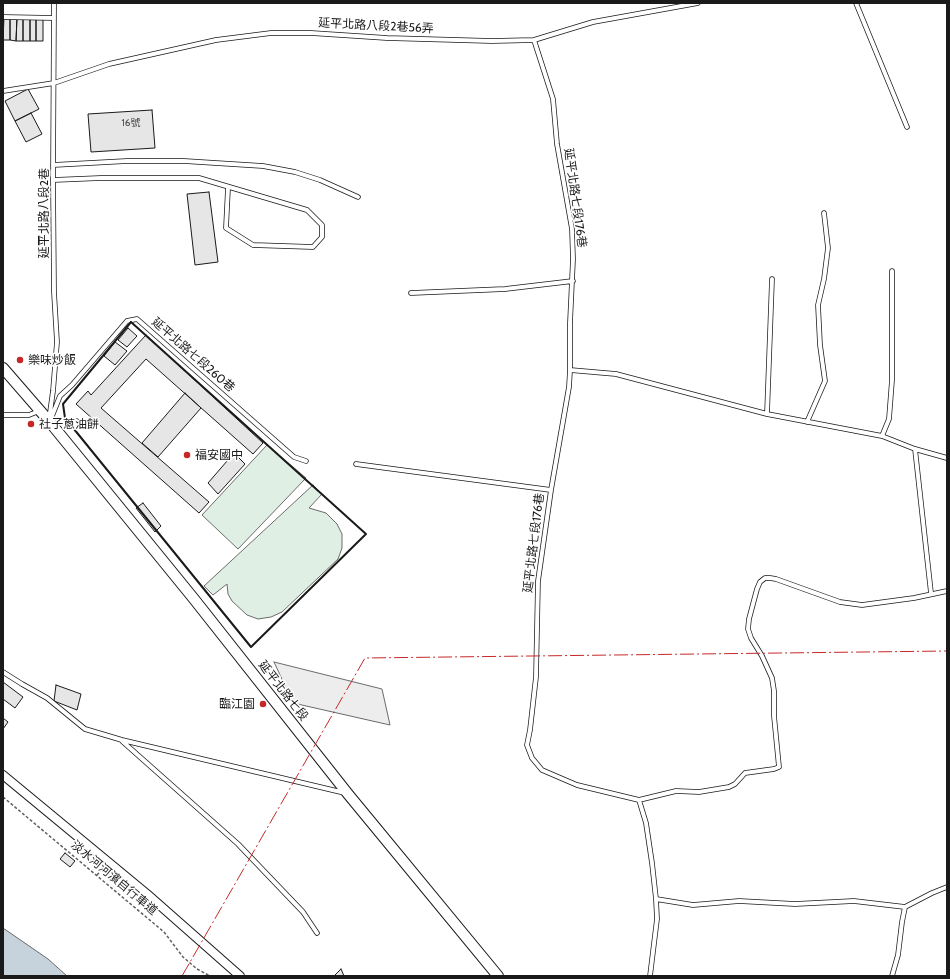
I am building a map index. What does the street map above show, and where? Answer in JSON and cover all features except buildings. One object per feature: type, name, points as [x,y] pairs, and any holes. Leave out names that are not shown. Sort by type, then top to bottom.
[{"type":"street","name":"延平北路七段","points":[[3,368],[40,410],[194,599],[348,794],[498,976]]},
{"type":"street","points":[[3,775],[147,894],[240,976]]},
{"type":"lane","name":"延平北路八段2巷","points":[[49,421],[54,391],[57,342],[54,292],[53,180],[54,3]]},
{"type":"lane","name":"延平北路八段2巷56弄","points":[[3,91],[54,83],[108,64],[216,40],[272,33],[311,33],[387,38],[477,41],[534,40],[593,22],[698,3]]},
{"type":"lane","points":[[856,3],[907,127]]},
{"type":"lane","points":[[3,17],[54,18]]},
{"type":"lane","name":"延平北路七段176巷","points":[[534,40],[554,99],[557,144],[572,229],[573,281],[570,323],[569,386],[551,490],[538,581],[536,676],[527,745],[532,758],[542,770],[577,785],[639,800]]},
{"type":"lane","points":[[53,165],[127,161],[184,161],[262,166],[294,172],[320,180],[358,197]]},
{"type":"lane","points":[[53,180],[101,178],[199,178],[228,188],[307,210],[322,225],[322,237],[313,247],[254,245],[226,228],[228,188]]},
{"type":"lane","points":[[807,422],[825,381],[820,345],[818,305],[824,279],[828,248],[824,213]]},
{"type":"lane","points":[[882,436],[889,419],[892,380],[892,271]]},
{"type":"lane","points":[[766,414],[772,279]]},
{"type":"lane","points":[[411,293],[505,289],[573,281]]},
{"type":"lane","name":"延平北路七段260巷","points":[[49,421],[60,396],[72,385],[127,321],[137,319],[294,457],[306,461]]},
{"type":"lane","points":[[570,370],[616,374],[766,414],[882,436],[914,449],[947,458]]},
{"type":"lane","points":[[3,415],[29,416],[40,410]]},
{"type":"lane","points":[[914,449],[931,593]]},
{"type":"lane","points":[[356,464],[551,490]]},
{"type":"lane","points":[[650,976],[657,919],[656,898],[646,823],[639,800],[676,791],[699,792],[729,787],[735,784],[745,773],[779,767],[772,678],[762,656],[751,638],[748,629],[749,619],[760,582],[765,578],[776,579],[840,602],[862,605],[914,598],[931,593],[947,591]]},
{"type":"lane","points":[[3,672],[47,698],[85,728],[122,740],[348,794]]},
{"type":"lane","points":[[122,740],[238,844],[303,912],[318,933]]},
{"type":"lane","points":[[656,898],[693,905],[738,902],[795,904],[854,901],[905,906],[947,887]]},
{"type":"lane","points":[[892,976],[898,955],[905,906]]},
{"type":"path","name":"淡水河河濱自行車道","points":[[3,797],[164,932],[183,957],[197,969],[210,976]]},
{"type":"green space","points":[[267,445],[306,478],[238,549],[202,515]]},
{"type":"green space","points":[[313,485],[322,494],[309,508],[326,513],[337,524],[342,534],[342,548],[338,559],[282,612],[271,617],[258,619],[247,615],[232,601],[228,594],[227,584],[213,595],[204,586]]},
{"type":"shaded area","points":[[274,662],[382,689],[390,725],[293,703]]},
{"type":"shaded area","points":[[3,928],[48,959],[67,976],[3,976]]},
{"type":"wall","points":[[131,322],[366,534],[251,647],[65,418],[63,404],[131,322]]},
{"type":"power","points":[[182,976],[365,658],[947,651]]},
{"type":"place","name":"樂味炒飯","points":[[20,360]]},
{"type":"place","name":"社子蔥油餅","points":[[31,424]]},
{"type":"place","name":"福安國中","points":[[187,455]]},
{"type":"place","name":"臨江園","points":[[263,704]]}]
